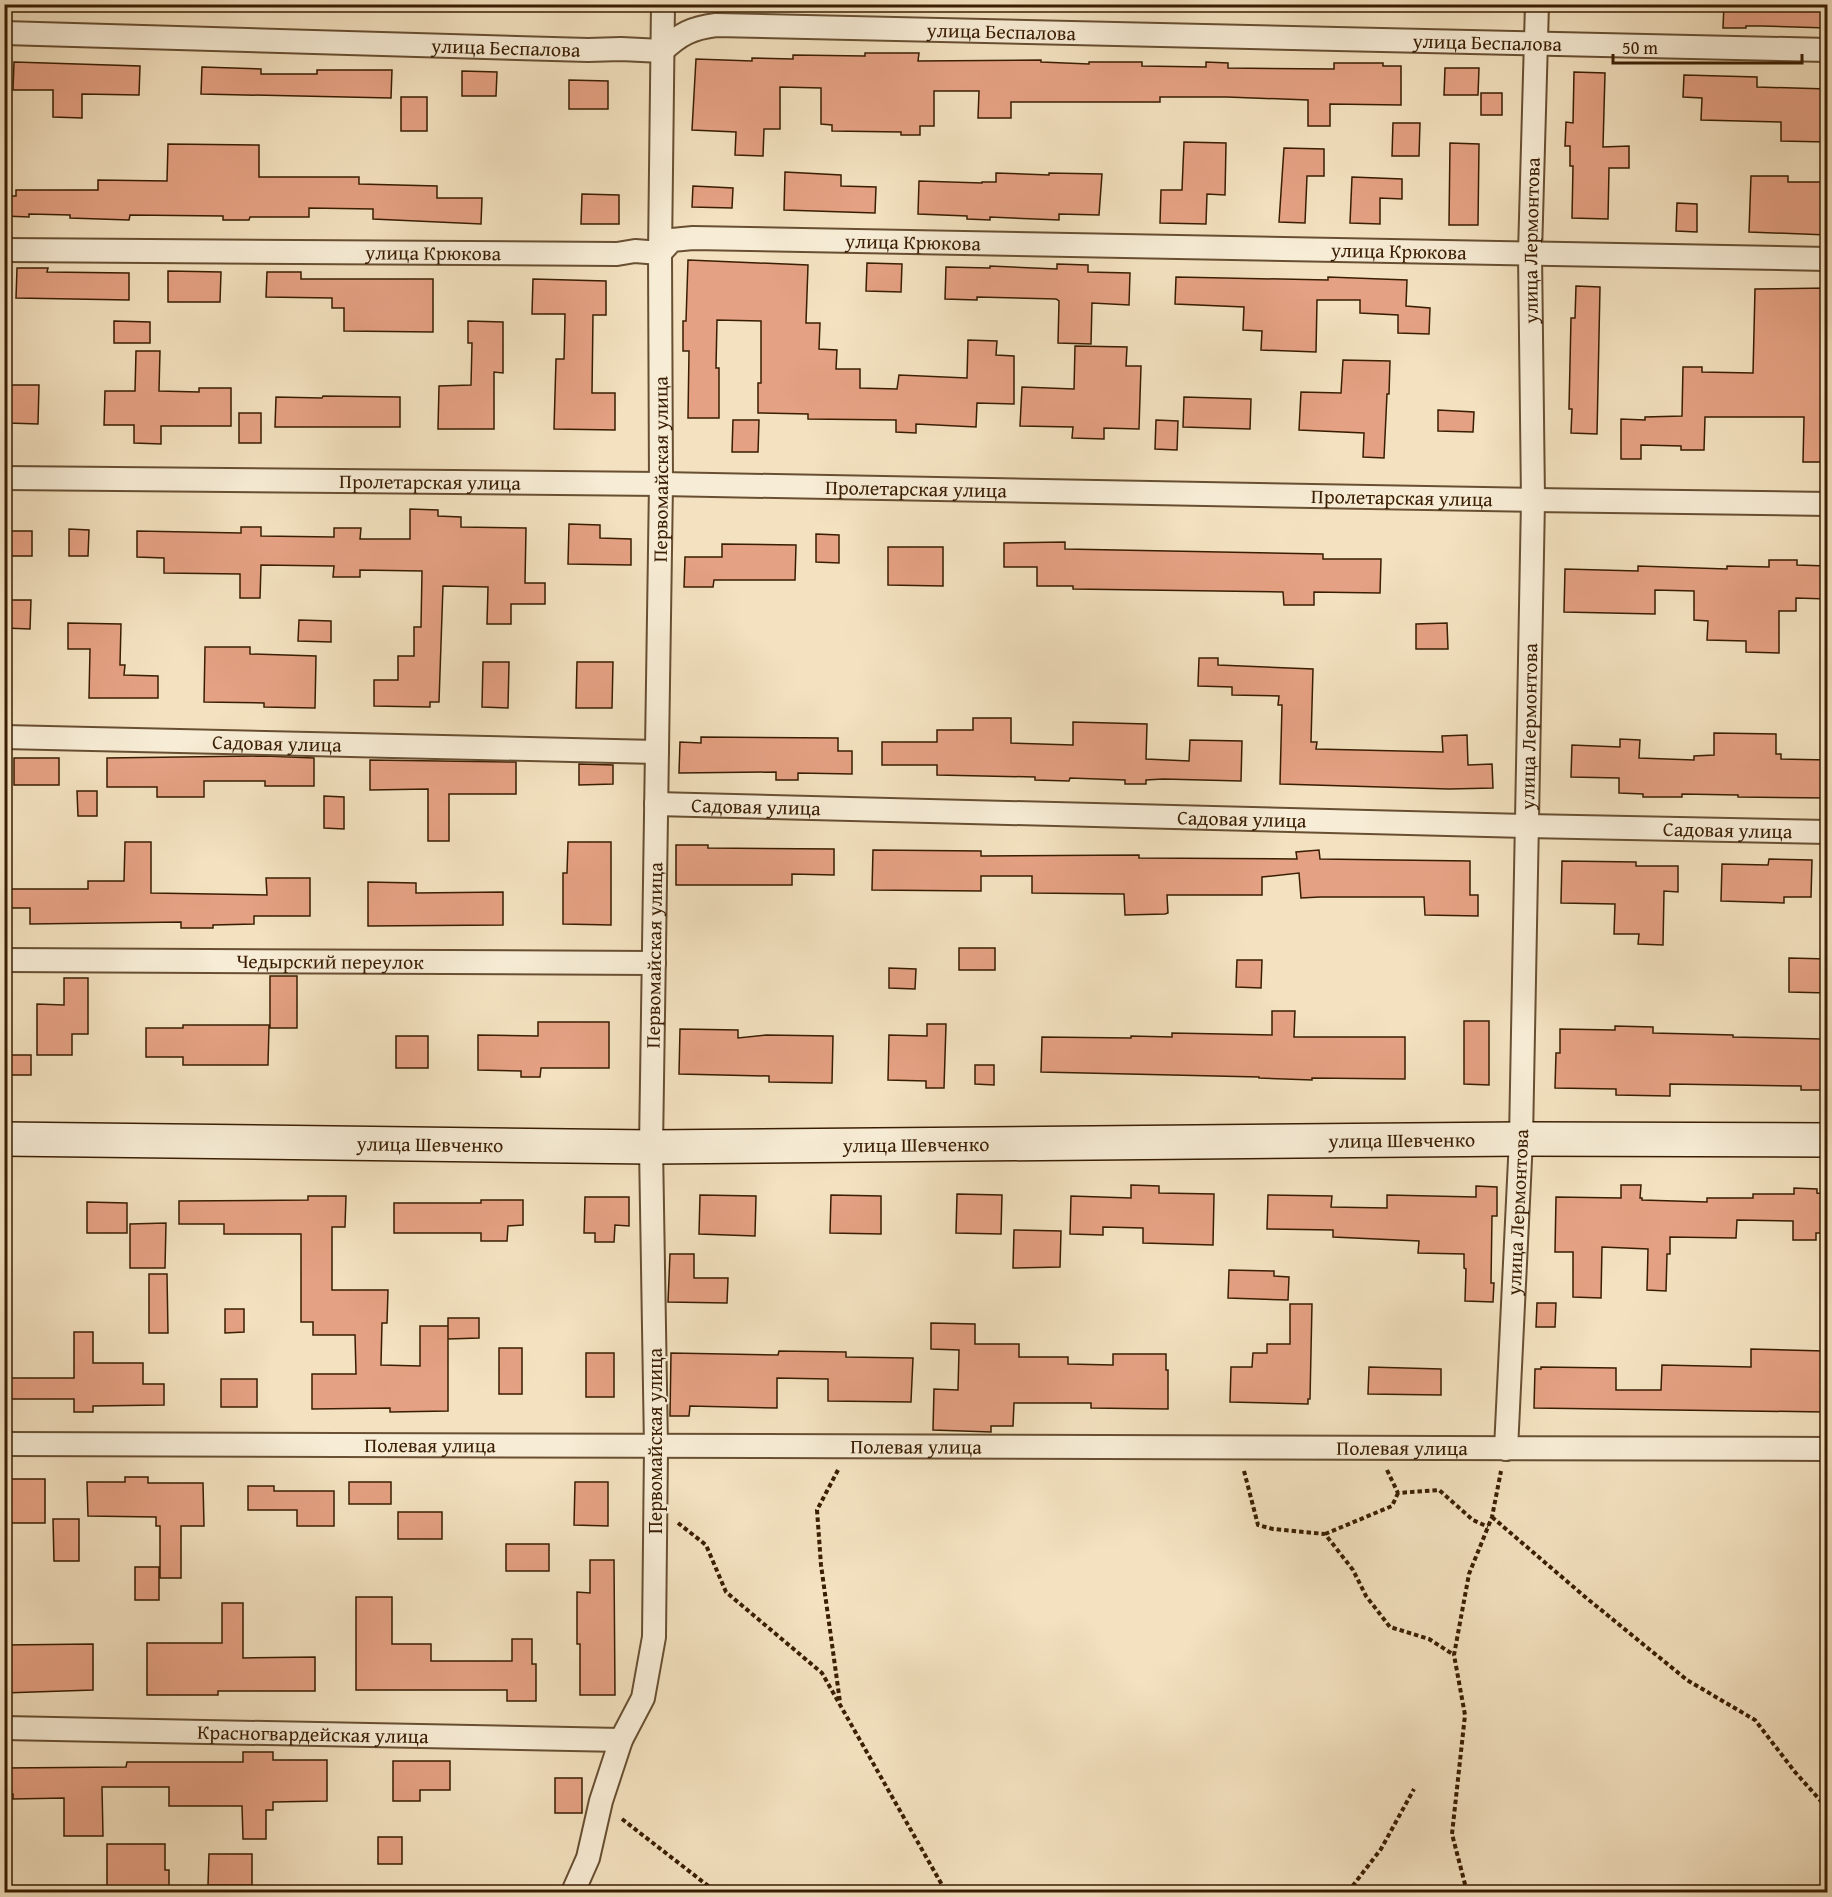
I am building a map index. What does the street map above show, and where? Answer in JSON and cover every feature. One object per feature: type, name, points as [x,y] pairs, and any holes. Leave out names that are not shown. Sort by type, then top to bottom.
[{"type":"street","name":"Первомайская улица","points":[[573,1893],[588,1858],[601,1801],[621,1740],[643,1698],[654,1637],[656,1447],[651,1147],[661,484],[660,253],[663,4]]},
{"type":"street","name":"улица Лермонтова","points":[[1506,1449],[1521,1139],[1533,500],[1530,253],[1537,4]]},
{"type":"street","name":"улица Беспалова","points":[[4,33],[662,51],[686,32],[697,27],[716,25],[1827,50]]},
{"type":"street","name":"улица Крюкова","points":[[4,250],[617,254],[660,253],[672,240],[693,238],[1827,259]]},
{"type":"street","name":"Пролетарская улица","points":[[4,478],[661,484],[1827,504]]},
{"type":"street","name":"Садовая улица","points":[[4,737],[657,752]]},
{"type":"street","name":"Садовая улица","points":[[656,804],[1827,832]]},
{"type":"street","name":"Чедырский переулок","points":[[4,960],[654,963]]},
{"type":"street","name":"улица Шевченко","points":[[4,1139],[651,1147],[1521,1139],[1827,1140]]},
{"type":"street","name":"Полевая улица","points":[[4,1444],[1827,1449]]},
{"type":"street","name":"Красногвардейская улица","points":[[4,1728],[621,1740]]},
{"type":"path","points":[[840,1706],[816,1510],[843,1461],[844,1447]]},
{"type":"path","points":[[1238,1448],[1258,1525],[1273,1529],[1325,1534],[1392,1506],[1398,1492]]},
{"type":"path","points":[[1376,1449],[1398,1492]]},
{"type":"path","points":[[1467,1893],[1452,1834],[1465,1715],[1455,1655],[1469,1574],[1492,1516],[1506,1449]]},
{"type":"path","points":[[1398,1492],[1439,1490],[1473,1520],[1488,1527]]},
{"type":"path","points":[[655,1505],[706,1545],[726,1592],[822,1673],[946,1893]]},
{"type":"path","points":[[1492,1516],[1584,1596],[1687,1680],[1755,1720],[1827,1809]]},
{"type":"path","points":[[1325,1534],[1353,1570],[1366,1596],[1390,1627],[1429,1639],[1455,1655]]},
{"type":"path","points":[[1348,1893],[1381,1849],[1414,1789]]},
{"type":"path","points":[[601,1801],[716,1893]]},
{"type":"building","points":[[1724,4],[1827,4],[1827,28],[1746,26],[1746,28],[1723,28]]},
{"type":"building","points":[[865,53],[919,53],[918,61],[1041,60],[1041,62],[1089,64],[1089,62],[1142,62],[1142,66],[1206,67],[1206,62],[1228,63],[1228,68],[1334,69],[1334,63],[1383,63],[1383,66],[1401,66],[1401,105],[1330,104],[1330,126],[1308,126],[1308,100],[1227,97],[1160,97],[1160,102],[1011,102],[1011,118],[978,118],[979,91],[934,91],[934,126],[920,126],[920,135],[901,135],[901,132],[832,131],[832,125],[821,124],[821,88],[780,87],[780,129],[764,129],[763,156],[735,155],[736,132],[692,130],[696,59],[752,61],[752,58],[793,59],[793,55],[865,56]]},
{"type":"building","points":[[14,62],[140,66],[139,95],[82,94],[82,118],[53,117],[53,90],[13,90]]},
{"type":"building","points":[[202,67],[261,69],[261,74],[317,74],[317,70],[392,70],[391,98],[201,94]]},
{"type":"building","points":[[1445,68],[1479,68],[1478,95],[1444,95]]},
{"type":"building","points":[[462,71],[497,72],[496,96],[462,96]]},
{"type":"building","points":[[1574,72],[1605,73],[1603,147],[1629,146],[1629,168],[1609,168],[1608,219],[1572,218],[1573,166],[1570,166],[1570,146],[1565,146],[1566,122],[1573,123]]},
{"type":"building","points":[[1684,75],[1757,77],[1757,87],[1827,89],[1826,142],[1781,141],[1781,122],[1701,120],[1702,98],[1683,97]]},
{"type":"building","points":[[569,80],[608,81],[608,109],[569,109]]},
{"type":"building","points":[[1481,93],[1502,93],[1502,115],[1481,115]]},
{"type":"building","points":[[401,97],[427,97],[427,131],[401,131]]},
{"type":"building","points":[[1393,123],[1420,123],[1419,156],[1392,156]]},
{"type":"building","points":[[1184,142],[1226,143],[1225,195],[1207,194],[1206,224],[1160,223],[1161,190],[1182,190]]},
{"type":"building","points":[[1450,143],[1479,144],[1478,225],[1449,225]]},
{"type":"building","points":[[168,144],[259,145],[259,177],[359,177],[359,184],[437,186],[437,198],[482,198],[481,224],[373,219],[373,209],[309,208],[309,217],[250,217],[249,220],[223,220],[223,216],[130,215],[129,220],[70,218],[70,215],[4,216],[4,196],[16,196],[16,190],[98,190],[98,180],[167,181]]},
{"type":"building","points":[[1284,148],[1324,149],[1324,176],[1307,176],[1305,223],[1279,222]]},
{"type":"building","points":[[785,172],[841,175],[841,186],[876,187],[875,213],[784,210]]},
{"type":"building","points":[[996,173],[1102,174],[1099,215],[1059,214],[1059,220],[990,217],[990,220],[967,219],[967,216],[918,214],[919,181],[996,182]]},
{"type":"building","points":[[1751,176],[1788,176],[1788,182],[1827,182],[1827,235],[1749,232]]},
{"type":"building","points":[[1352,177],[1402,179],[1402,199],[1380,198],[1380,224],[1350,223]]},
{"type":"building","points":[[693,186],[733,188],[732,208],[692,207]]},
{"type":"building","points":[[582,194],[619,195],[619,224],[581,224]]},
{"type":"building","points":[[1677,203],[1697,204],[1697,232],[1676,231]]},
{"type":"building","points":[[688,260],[808,265],[806,323],[820,323],[819,349],[837,350],[836,369],[860,369],[860,388],[897,389],[899,375],[967,378],[968,340],[997,341],[996,355],[1014,356],[1014,404],[977,403],[976,427],[916,424],[916,433],[896,432],[896,420],[808,419],[808,414],[758,413],[758,383],[761,383],[761,321],[717,320],[716,368],[719,368],[719,418],[688,418],[689,351],[683,351],[683,321],[686,321]]},
{"type":"building","points":[[867,263],[902,264],[901,292],[866,291]]},
{"type":"building","points":[[1057,264],[1088,265],[1088,272],[1130,273],[1129,305],[1092,303],[1091,344],[1058,343],[1059,301],[1056,299],[977,297],[977,300],[945,299],[946,267],[1057,269]]},
{"type":"building","points":[[17,268],[48,268],[47,272],[129,273],[129,300],[16,298]]},
{"type":"building","points":[[168,271],[221,272],[220,302],[168,302]]},
{"type":"building","points":[[267,272],[301,272],[301,279],[433,279],[433,332],[344,331],[344,308],[332,308],[332,298],[266,297]]},
{"type":"building","points":[[1176,277],[1328,280],[1328,277],[1407,280],[1406,306],[1430,308],[1429,334],[1398,333],[1398,315],[1360,313],[1360,300],[1317,300],[1316,352],[1261,350],[1262,331],[1243,330],[1244,307],[1175,304]]},
{"type":"building","points":[[533,279],[606,281],[606,315],[593,315],[592,393],[615,393],[615,430],[554,429],[556,359],[564,359],[565,314],[532,314]]},
{"type":"building","points":[[1576,286],[1600,287],[1597,434],[1571,433],[1572,409],[1569,409],[1571,318],[1575,318]]},
{"type":"building","points":[[1827,288],[1824,406],[1827,406],[1827,462],[1803,462],[1804,417],[1705,417],[1704,450],[1681,450],[1681,446],[1641,445],[1641,459],[1621,459],[1621,419],[1645,420],[1645,417],[1682,416],[1683,367],[1702,367],[1702,372],[1753,373],[1755,289]]},
{"type":"building","points":[[114,321],[150,322],[150,343],[114,343]]},
{"type":"building","points":[[468,321],[503,322],[503,373],[494,372],[494,429],[438,429],[439,386],[471,385],[472,343],[468,343]]},
{"type":"building","points":[[1075,346],[1127,347],[1126,366],[1141,366],[1139,429],[1104,428],[1104,439],[1072,438],[1073,427],[1020,426],[1022,387],[1074,389]]},
{"type":"building","points":[[136,351],[160,351],[159,391],[199,392],[199,388],[231,388],[231,426],[161,426],[161,444],[134,443],[134,425],[104,425],[105,391],[135,391]]},
{"type":"building","points":[[1343,360],[1390,361],[1384,458],[1363,457],[1364,433],[1299,430],[1301,392],[1341,393]]},
{"type":"building","points":[[9,385],[39,385],[38,424],[8,423]]},
{"type":"building","points":[[323,396],[400,397],[400,427],[275,427],[276,397],[322,398]]},
{"type":"building","points":[[1184,397],[1251,399],[1250,429],[1183,427]]},
{"type":"building","points":[[1438,410],[1474,412],[1473,432],[1438,431]]},
{"type":"building","points":[[239,413],[261,413],[261,443],[239,443]]},
{"type":"building","points":[[733,420],[759,420],[758,452],[732,452]]},
{"type":"building","points":[[1156,420],[1178,421],[1177,450],[1155,449]]},
{"type":"building","points":[[410,509],[438,510],[438,516],[461,517],[461,527],[526,528],[525,583],[545,583],[545,604],[511,604],[511,624],[487,624],[488,587],[443,586],[439,702],[430,702],[430,707],[374,706],[374,680],[398,680],[398,656],[414,656],[414,627],[421,627],[422,571],[360,570],[360,577],[333,577],[334,566],[261,565],[260,598],[240,598],[240,574],[164,573],[164,558],[137,557],[137,531],[241,533],[241,527],[261,527],[261,536],[334,537],[334,528],[361,528],[360,539],[410,539]]},
{"type":"building","points":[[569,524],[600,525],[600,538],[631,539],[631,565],[568,564]]},
{"type":"building","points":[[69,529],[89,530],[88,556],[69,556]]},
{"type":"building","points":[[4,531],[32,531],[32,556],[4,556]]},
{"type":"building","points":[[816,534],[839,535],[839,563],[816,562]]},
{"type":"building","points":[[1065,542],[1065,549],[1323,554],[1323,559],[1381,559],[1380,593],[1314,592],[1314,605],[1284,605],[1283,592],[1073,589],[1073,586],[1037,586],[1037,567],[1004,567],[1004,543]]},
{"type":"building","points":[[722,544],[796,545],[795,580],[714,580],[713,587],[684,587],[685,557],[722,557]]},
{"type":"building","points":[[888,547],[943,547],[943,586],[888,585]]},
{"type":"building","points":[[1769,560],[1797,560],[1797,565],[1827,566],[1827,599],[1796,598],[1796,611],[1779,611],[1779,653],[1746,652],[1746,641],[1707,640],[1708,621],[1694,620],[1694,591],[1655,590],[1655,614],[1564,612],[1565,569],[1638,571],[1638,566],[1727,569],[1727,566],[1769,567]]},
{"type":"building","points":[[6,600],[31,600],[30,629],[5,628]]},
{"type":"building","points":[[299,620],[331,621],[331,642],[298,641]]},
{"type":"building","points":[[68,623],[121,624],[120,665],[125,665],[124,675],[158,676],[158,698],[89,698],[90,649],[68,649]]},
{"type":"building","points":[[1447,623],[1448,649],[1416,649],[1416,624]]},
{"type":"building","points":[[205,647],[250,647],[250,654],[316,656],[315,708],[264,707],[264,703],[204,702]]},
{"type":"building","points":[[1199,658],[1218,658],[1218,665],[1313,669],[1311,742],[1317,742],[1316,749],[1443,752],[1442,736],[1467,735],[1468,765],[1492,764],[1493,788],[1449,789],[1280,784],[1282,705],[1278,705],[1279,696],[1232,695],[1232,687],[1198,686]]},
{"type":"building","points":[[483,662],[509,662],[508,708],[482,707]]},
{"type":"building","points":[[577,662],[613,662],[612,708],[576,708]]},
{"type":"building","points":[[973,718],[1011,718],[1011,743],[1073,745],[1073,722],[1147,724],[1146,759],[1189,761],[1190,740],[1242,741],[1241,781],[1163,779],[1146,780],[1146,784],[1125,784],[1125,780],[1070,778],[1069,781],[1035,780],[1035,777],[937,775],[937,765],[882,765],[882,742],[937,742],[937,730],[973,730]]},
{"type":"building","points":[[1714,733],[1776,734],[1776,754],[1781,754],[1781,759],[1827,760],[1827,798],[1682,794],[1682,797],[1643,797],[1643,794],[1619,793],[1619,778],[1571,777],[1572,745],[1620,747],[1620,739],[1640,740],[1639,758],[1694,760],[1694,756],[1714,755]]},
{"type":"building","points":[[701,737],[838,738],[838,751],[852,751],[852,774],[798,773],[798,780],[776,780],[776,772],[679,773],[680,742],[701,743]]},
{"type":"building","points":[[265,756],[314,758],[314,786],[265,786],[265,781],[204,781],[204,797],[157,797],[157,787],[107,787],[107,758]]},
{"type":"building","points":[[14,758],[59,758],[59,785],[14,785]]},
{"type":"building","points":[[370,760],[516,762],[516,794],[449,794],[449,841],[428,841],[428,789],[370,790]]},
{"type":"building","points":[[579,764],[613,765],[613,784],[579,785]]},
{"type":"building","points":[[77,791],[97,791],[97,816],[78,816]]},
{"type":"building","points":[[324,796],[344,797],[344,829],[324,828]]},
{"type":"building","points":[[125,842],[151,842],[151,893],[267,895],[266,878],[310,878],[310,916],[254,916],[254,924],[181,928],[181,922],[30,924],[30,908],[4,908],[4,889],[88,889],[88,881],[124,881]]},
{"type":"building","points":[[568,842],[611,842],[611,925],[563,924],[563,873],[567,873]]},
{"type":"building","points":[[676,845],[708,845],[708,848],[834,849],[834,875],[792,874],[792,885],[676,885]]},
{"type":"building","points":[[873,850],[981,851],[981,856],[1139,855],[1139,858],[1297,859],[1296,852],[1319,850],[1320,859],[1470,861],[1470,895],[1478,895],[1478,916],[1425,915],[1424,897],[1301,898],[1299,873],[1262,877],[1262,895],[1167,895],[1168,913],[1165,914],[1125,915],[1124,894],[1032,893],[1032,876],[981,876],[981,891],[872,890]]},
{"type":"building","points":[[1769,859],[1812,860],[1811,897],[1784,897],[1784,903],[1721,901],[1722,864],[1768,865]]},
{"type":"building","points":[[1562,861],[1636,862],[1636,866],[1678,866],[1678,892],[1664,891],[1663,945],[1638,944],[1639,934],[1614,934],[1615,904],[1561,903]]},
{"type":"building","points":[[368,882],[416,883],[416,893],[503,892],[503,925],[368,926]]},
{"type":"building","points":[[959,948],[995,948],[995,970],[959,970]]},
{"type":"building","points":[[1789,958],[1827,959],[1827,993],[1789,992]]},
{"type":"building","points":[[1237,960],[1262,960],[1261,988],[1236,987]]},
{"type":"building","points":[[889,968],[916,969],[915,989],[889,988]]},
{"type":"building","points":[[270,976],[297,976],[297,1028],[270,1028]]},
{"type":"building","points":[[64,978],[88,978],[88,1034],[72,1034],[72,1055],[37,1055],[37,1004],[64,1005]]},
{"type":"building","points":[[1272,1011],[1295,1011],[1294,1037],[1405,1037],[1405,1079],[1312,1078],[1312,1080],[1041,1072],[1042,1037],[1172,1037],[1172,1033],[1272,1035]]},
{"type":"building","points":[[1464,1021],[1489,1021],[1489,1085],[1464,1084]]},
{"type":"building","points":[[538,1022],[609,1022],[609,1068],[541,1068],[540,1077],[521,1077],[521,1071],[478,1070],[478,1035],[538,1036]]},
{"type":"building","points":[[927,1024],[946,1024],[944,1088],[926,1088],[926,1081],[888,1080],[889,1035],[927,1036]]},
{"type":"building","points":[[183,1025],[269,1025],[268,1065],[183,1065],[183,1057],[146,1057],[146,1028],[183,1028]]},
{"type":"building","points":[[1615,1026],[1653,1027],[1653,1033],[1823,1039],[1822,1090],[1801,1090],[1801,1086],[1670,1084],[1670,1096],[1616,1095],[1616,1089],[1555,1088],[1556,1053],[1560,1053],[1560,1029],[1615,1030]]},
{"type":"building","points":[[680,1029],[738,1030],[738,1038],[766,1035],[833,1036],[832,1083],[769,1082],[769,1076],[679,1074]]},
{"type":"building","points":[[396,1036],[428,1036],[428,1068],[396,1068]]},
{"type":"building","points":[[4,1055],[31,1055],[31,1075],[4,1075]]},
{"type":"building","points":[[975,1065],[994,1065],[994,1085],[975,1084]]},
{"type":"building","points":[[1131,1185],[1159,1186],[1159,1193],[1214,1194],[1213,1245],[1143,1243],[1143,1228],[1103,1227],[1103,1235],[1070,1234],[1071,1196],[1131,1198]]},
{"type":"building","points":[[1621,1185],[1641,1185],[1640,1198],[1642,1200],[1707,1202],[1707,1198],[1753,1198],[1753,1194],[1794,1194],[1794,1188],[1817,1189],[1817,1193],[1827,1194],[1827,1233],[1816,1233],[1816,1240],[1793,1240],[1793,1221],[1737,1220],[1736,1238],[1670,1237],[1666,1291],[1647,1290],[1648,1249],[1602,1247],[1601,1298],[1573,1297],[1573,1252],[1555,1252],[1556,1197],[1621,1198]]},
{"type":"building","points":[[1476,1186],[1497,1187],[1497,1216],[1492,1216],[1493,1302],[1465,1301],[1464,1254],[1418,1253],[1419,1241],[1333,1237],[1333,1230],[1267,1229],[1268,1195],[1332,1196],[1331,1207],[1387,1208],[1387,1195],[1476,1197]]},
{"type":"building","points":[[957,1194],[1002,1195],[1001,1234],[956,1233]]},
{"type":"building","points":[[700,1195],[756,1196],[755,1236],[699,1234]]},
{"type":"building","points":[[831,1195],[881,1196],[881,1234],[830,1233]]},
{"type":"building","points":[[308,1196],[346,1196],[345,1227],[332,1227],[332,1290],[388,1290],[387,1323],[382,1323],[381,1365],[420,1366],[420,1326],[448,1326],[448,1411],[390,1412],[390,1408],[312,1409],[312,1374],[356,1374],[355,1335],[313,1335],[313,1322],[301,1322],[301,1234],[224,1234],[224,1224],[179,1224],[179,1201],[308,1200]]},
{"type":"building","points":[[585,1197],[629,1197],[629,1226],[615,1225],[614,1242],[595,1242],[595,1233],[584,1233]]},
{"type":"building","points":[[481,1200],[523,1200],[523,1225],[508,1226],[507,1241],[481,1241],[481,1233],[394,1233],[394,1203],[481,1203]]},
{"type":"building","points":[[87,1202],[127,1203],[127,1233],[87,1233]]},
{"type":"building","points":[[166,1223],[165,1268],[130,1268],[130,1224]]},
{"type":"building","points":[[1014,1230],[1061,1231],[1060,1267],[1013,1268]]},
{"type":"building","points":[[670,1254],[694,1254],[694,1278],[728,1278],[727,1303],[668,1302]]},
{"type":"building","points":[[1229,1270],[1274,1271],[1274,1276],[1289,1277],[1288,1300],[1228,1298]]},
{"type":"building","points":[[149,1274],[167,1274],[168,1333],[149,1333]]},
{"type":"building","points":[[1537,1303],[1556,1303],[1555,1327],[1536,1327]]},
{"type":"building","points":[[1290,1304],[1312,1304],[1308,1404],[1230,1402],[1231,1367],[1252,1367],[1253,1353],[1267,1353],[1267,1344],[1290,1344]]},
{"type":"building","points":[[225,1309],[244,1309],[244,1332],[225,1333]]},
{"type":"building","points":[[448,1318],[479,1318],[479,1338],[448,1339]]},
{"type":"building","points":[[931,1323],[975,1324],[975,1344],[1019,1344],[1019,1357],[1068,1357],[1068,1364],[1113,1365],[1113,1354],[1166,1354],[1168,1409],[1091,1408],[1091,1403],[1014,1403],[1013,1426],[991,1426],[991,1432],[933,1430],[934,1389],[958,1390],[959,1350],[931,1349]]},
{"type":"building","points":[[74,1332],[93,1332],[93,1363],[143,1363],[143,1384],[164,1384],[164,1405],[93,1406],[93,1412],[74,1412],[74,1399],[4,1399],[4,1378],[74,1378]]},
{"type":"building","points":[[499,1348],[522,1348],[522,1394],[499,1394]]},
{"type":"building","points":[[1751,1349],[1824,1351],[1824,1412],[1534,1408],[1535,1369],[1541,1369],[1541,1367],[1616,1368],[1616,1390],[1661,1390],[1662,1365],[1751,1367]]},
{"type":"building","points":[[779,1351],[846,1352],[846,1357],[913,1358],[911,1402],[828,1401],[828,1379],[777,1378],[777,1408],[690,1406],[689,1416],[670,1416],[671,1353],[778,1355]]},
{"type":"building","points":[[586,1353],[614,1353],[614,1397],[586,1397]]},
{"type":"building","points":[[1369,1367],[1441,1369],[1441,1395],[1368,1394]]},
{"type":"building","points":[[221,1379],[257,1379],[257,1407],[221,1407]]},
{"type":"building","points":[[125,1477],[148,1477],[148,1483],[203,1483],[204,1526],[181,1526],[181,1578],[160,1578],[160,1526],[156,1526],[156,1517],[88,1516],[87,1482],[125,1482]]},
{"type":"building","points":[[8,1479],[45,1479],[45,1523],[8,1523]]},
{"type":"building","points":[[349,1482],[391,1482],[391,1504],[349,1504]]},
{"type":"building","points":[[575,1482],[608,1482],[608,1526],[574,1525]]},
{"type":"building","points":[[248,1486],[274,1486],[274,1491],[334,1491],[334,1526],[297,1526],[297,1510],[248,1510]]},
{"type":"building","points":[[398,1512],[442,1512],[442,1539],[398,1539]]},
{"type":"building","points":[[53,1519],[79,1519],[79,1561],[54,1561]]},
{"type":"building","points":[[506,1544],[549,1544],[549,1571],[506,1571]]},
{"type":"building","points":[[590,1560],[614,1560],[615,1695],[580,1695],[577,1592],[590,1593]]},
{"type":"building","points":[[135,1567],[159,1567],[159,1600],[135,1600]]},
{"type":"building","points":[[356,1597],[392,1597],[392,1644],[431,1644],[431,1661],[512,1661],[512,1639],[532,1639],[532,1664],[536,1664],[536,1701],[507,1701],[507,1690],[356,1690]]},
{"type":"building","points":[[222,1603],[243,1603],[243,1658],[315,1657],[315,1691],[218,1691],[218,1695],[147,1695],[147,1643],[222,1643]]},
{"type":"building","points":[[93,1644],[93,1690],[4,1693],[4,1645]]},
{"type":"building","points":[[243,1752],[273,1752],[273,1760],[327,1760],[327,1801],[273,1802],[273,1810],[266,1810],[266,1839],[243,1839],[242,1806],[169,1806],[169,1787],[102,1787],[103,1836],[64,1836],[64,1798],[13,1799],[13,1794],[4,1794],[4,1768],[126,1767],[127,1762],[243,1762]]},
{"type":"building","points":[[393,1761],[450,1761],[450,1790],[420,1790],[420,1801],[393,1801]]},
{"type":"building","points":[[555,1778],[582,1778],[582,1813],[555,1813]]},
{"type":"building","points":[[378,1837],[402,1837],[402,1864],[378,1864]]},
{"type":"building","points":[[107,1844],[165,1844],[165,1870],[169,1870],[169,1893],[107,1893]]},
{"type":"building","points":[[209,1854],[252,1854],[252,1885],[208,1885]]}]
